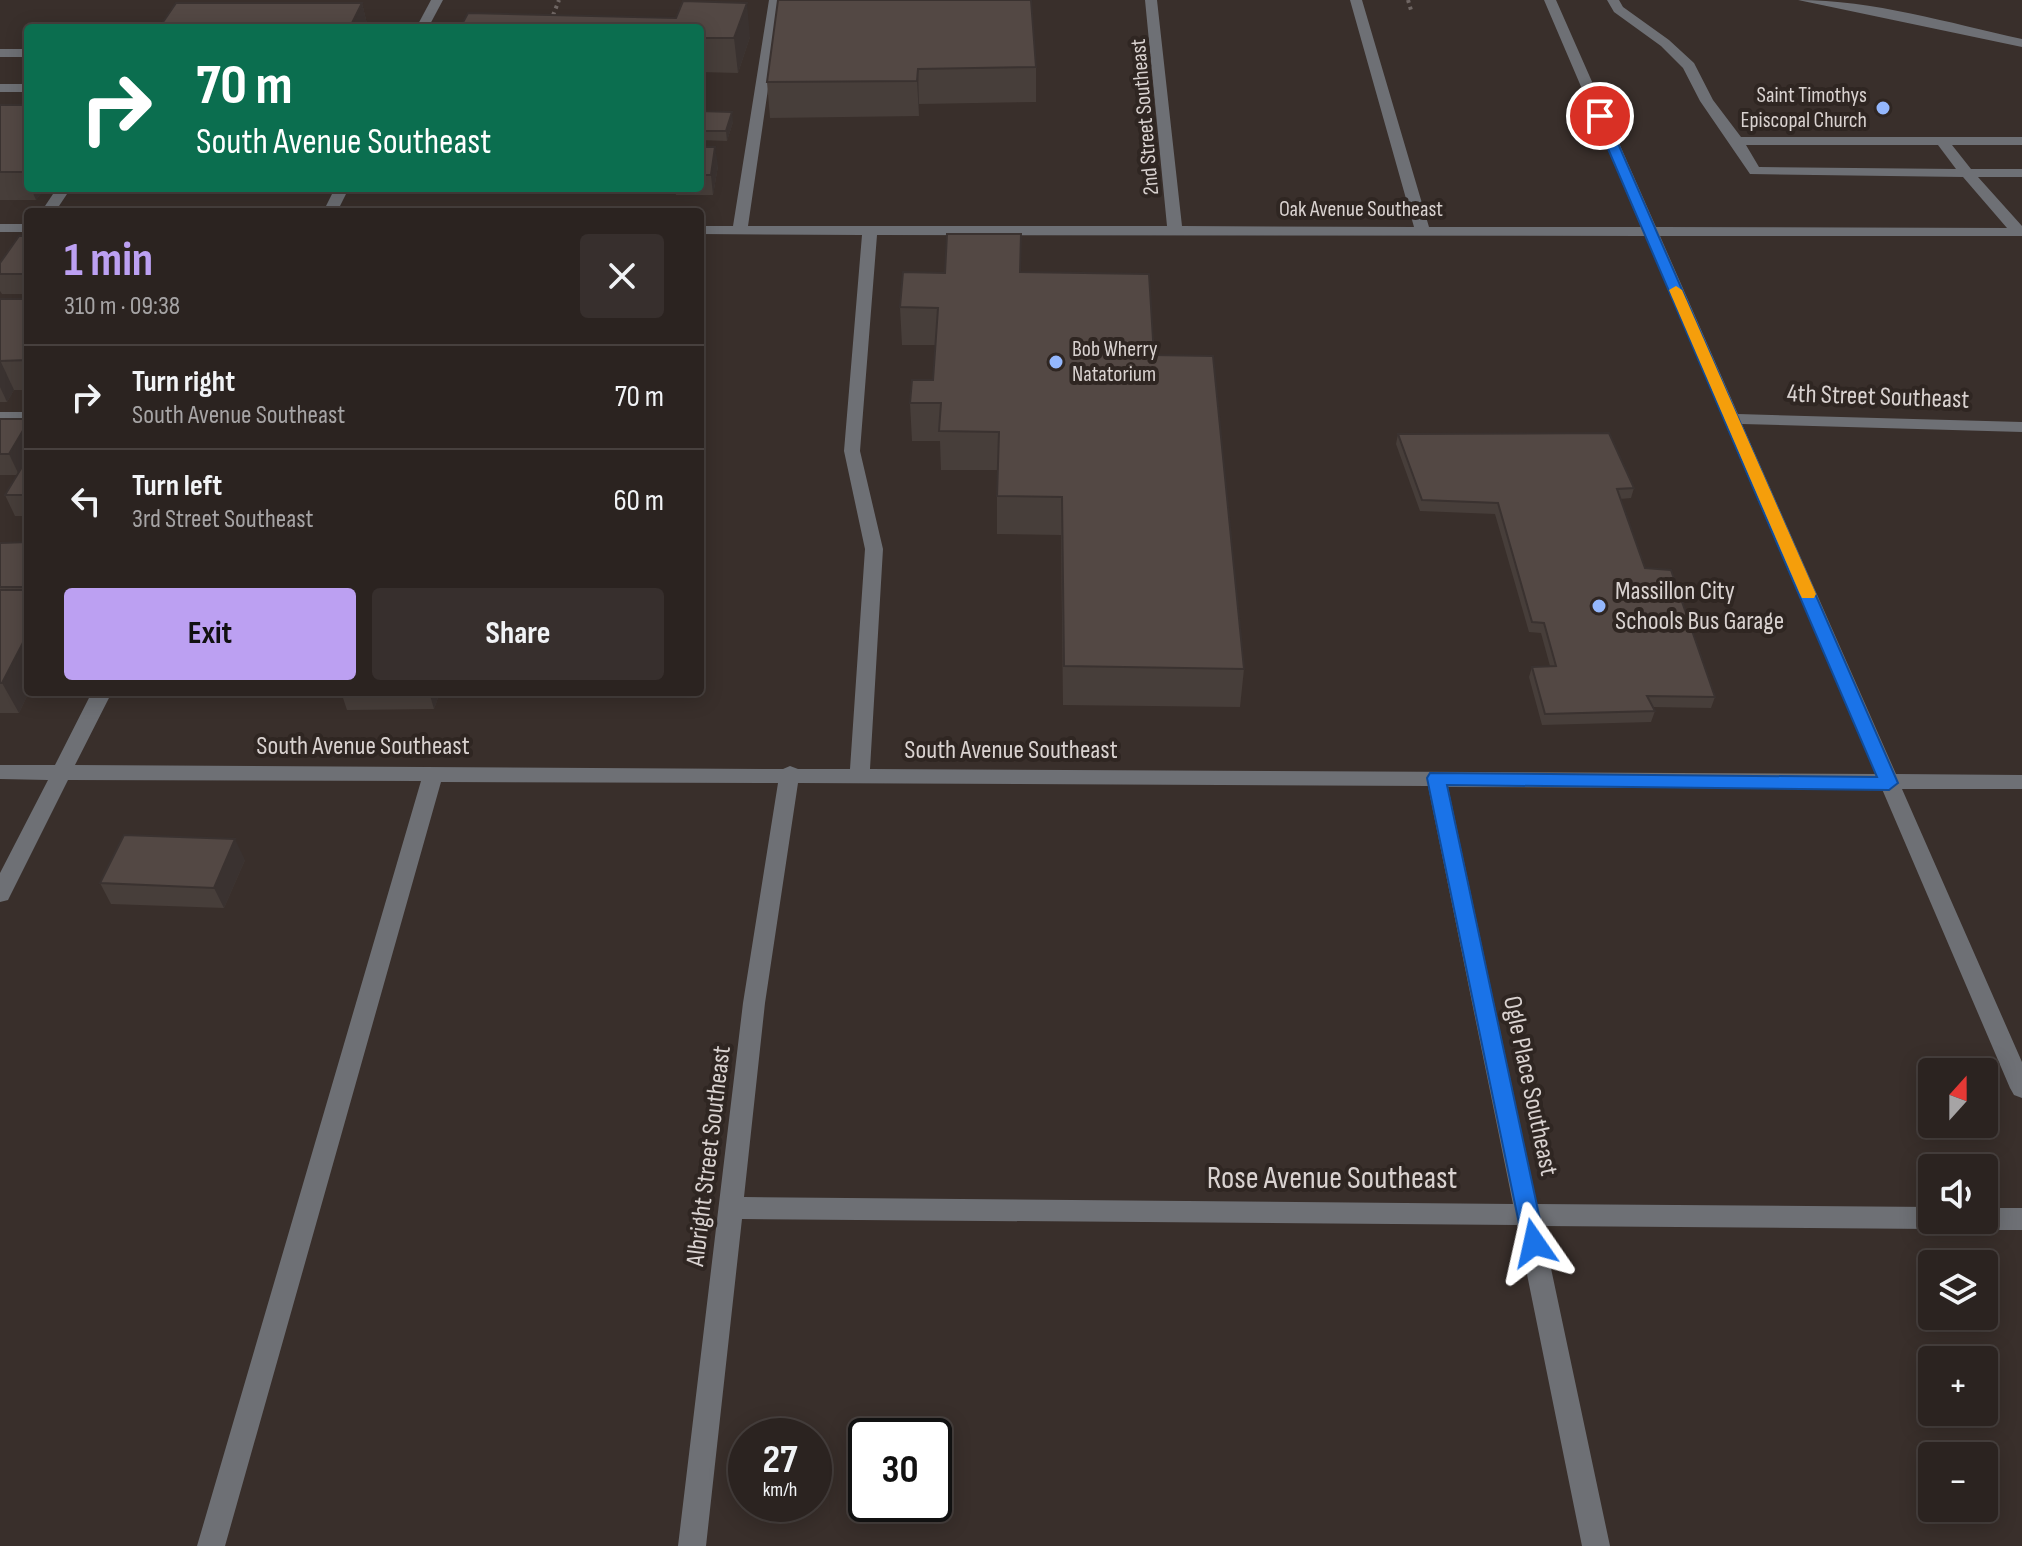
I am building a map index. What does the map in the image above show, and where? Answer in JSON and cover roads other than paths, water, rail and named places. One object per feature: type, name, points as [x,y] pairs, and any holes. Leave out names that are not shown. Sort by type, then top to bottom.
[{"type":"street","points":[[424,24],[437,0]]},
{"type":"street","points":[[740,230],[775,0]]},
{"type":"street","name":"2nd Street Southeast","points":[[1151,0],[1175,231]]},
{"type":"street","points":[[1356,0],[1423,231]]},
{"type":"street","points":[[1550,0],[2022,1088]]},
{"type":"street","points":[[1613,0],[1618,9],[1665,43],[1689,66],[1707,101],[1755,171],[2022,173]]},
{"type":"street","points":[[1804,0],[1893,14],[2022,43]]},
{"type":"street","points":[[0,53],[24,53]]},
{"type":"street","points":[[0,88],[24,88]]},
{"type":"street","points":[[1940,139],[2021,232]]},
{"type":"street","points":[[1737,141],[2022,141]]},
{"type":"street","points":[[0,228],[24,228]]},
{"type":"street","name":"Oak Avenue Southeast","points":[[704,230],[2021,232]]},
{"type":"street","points":[[860,776],[874,549],[852,451],[870,231]]},
{"type":"street","points":[[0,417],[24,417]]},
{"type":"street","name":"4th Street Southeast","points":[[1733,419],[2022,427]]},
{"type":"street","points":[[0,894],[100,696]]},
{"type":"street","name":"South Avenue Southeast","points":[[0,772],[790,773],[860,776],[2022,782]]},
{"type":"street","points":[[211,1546],[434,772]]},
{"type":"street","name":"Albright Street Southeast","points":[[692,1546],[754,1003],[790,773]]},
{"type":"street","name":"Ogle Place Southeast","points":[[1436,778],[1596,1546]]},
{"type":"street","name":"Rose Avenue Southeast","points":[[731,1208],[1918,1218]]},
{"type":"street","points":[[1998,1219],[2022,1219]]},
{"type":"place","name":"Saint Timothys Episcopal Church","points":[[1883,108]]},
{"type":"place","name":"Bob Wherry Natatorium","points":[[1056,362]]},
{"type":"place","name":"Massillon City Schools Bus Garage","points":[[1599,606]]}]
